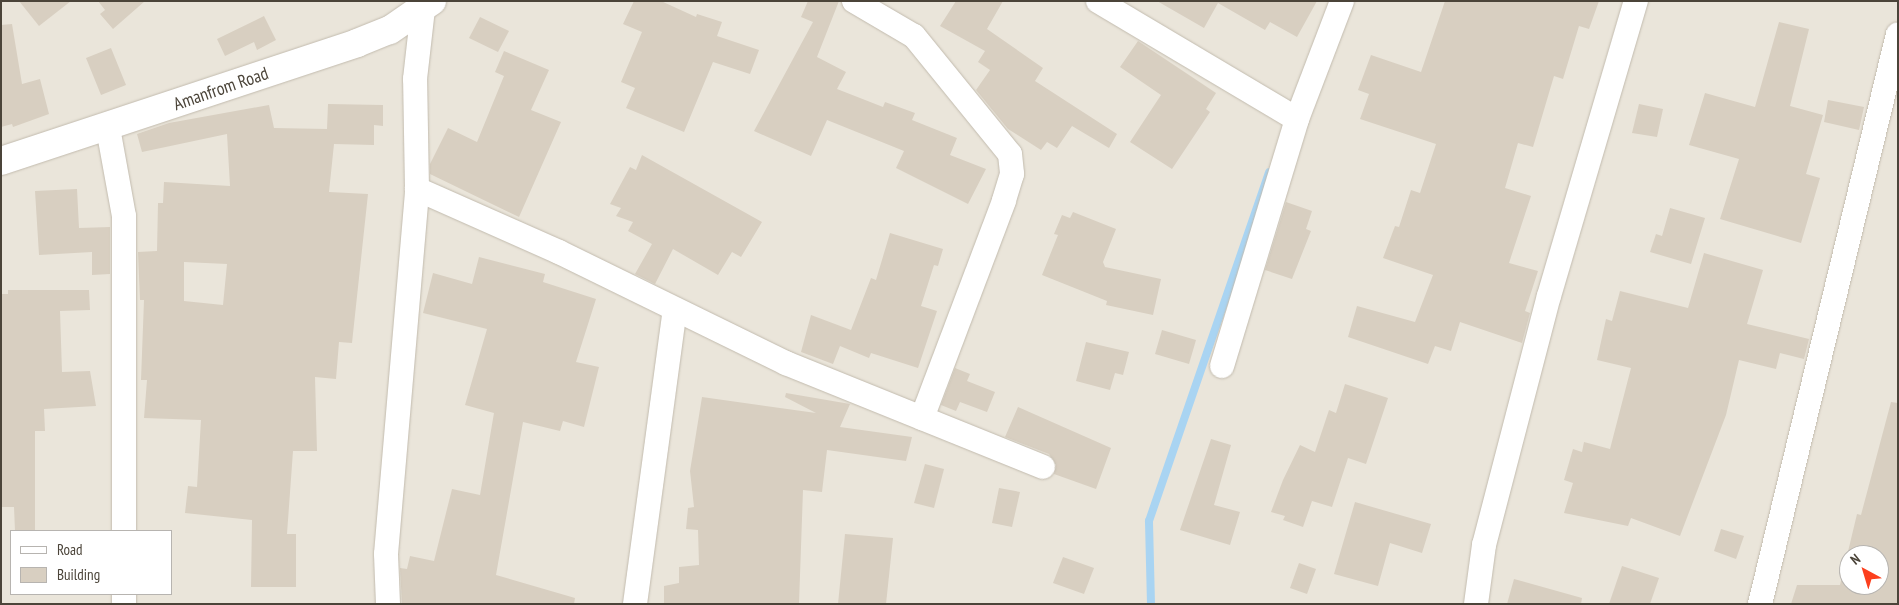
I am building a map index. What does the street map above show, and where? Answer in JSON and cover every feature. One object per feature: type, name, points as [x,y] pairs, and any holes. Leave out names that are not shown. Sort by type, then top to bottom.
[{"type":"street","points":[[854,1],[914,36],[984,127],[1010,154],[1012,174],[1004,200],[922,418]]},
{"type":"street","points":[[1098,1],[1297,119]]},
{"type":"street","points":[[1222,366],[1297,119],[1342,1]]},
{"type":"street","points":[[1476,604],[1484,545],[1549,296],[1636,1]]},
{"type":"street","points":[[388,604],[386,554],[418,189],[415,79],[428,5]]},
{"type":"street","name":"Amanfrom Road","points":[[1,161],[108,128],[357,43],[428,5]]},
{"type":"street","points":[[1760,604],[1894,61],[1898,34]]},
{"type":"street","points":[[108,128],[124,216],[124,530]]},
{"type":"street","points":[[418,189],[560,252],[786,363],[1043,467]]},
{"type":"street","points":[[635,604],[675,310]]},
{"type":"shaded area","points":[[1,1],[1898,1],[1898,604],[1,604]]},
{"type":"building","points":[[19,1],[71,1],[39,26]]},
{"type":"building","points":[[98,1],[145,1],[113,29],[100,14],[105,10]]},
{"type":"building","points":[[634,1],[661,1],[696,17],[697,14],[722,22],[717,36],[759,50],[750,74],[713,62],[684,132],[626,108],[635,88],[621,82],[642,32],[623,24]]},
{"type":"building","points":[[808,1],[839,1],[817,57],[846,72],[837,89],[883,107],[885,102],[915,113],[912,120],[957,138],[950,155],[986,169],[968,204],[896,168],[904,151],[827,120],[811,156],[754,131],[813,22],[801,17]]},
{"type":"building","points":[[956,1],[1003,1],[987,29],[1043,68],[1035,81],[1117,134],[1109,148],[1072,126],[1057,148],[1047,142],[1041,150],[1008,129],[976,90],[990,70],[978,62],[985,51],[940,26]]},
{"type":"building","points":[[1157,1],[1317,1],[1297,37],[1270,22],[1265,30],[1218,3],[1204,28]]},
{"type":"building","points":[[1445,1],[1599,1],[1589,29],[1579,26],[1563,79],[1554,76],[1533,147],[1518,143],[1505,188],[1531,196],[1509,263],[1538,271],[1525,311],[1530,313],[1522,343],[1460,322],[1451,351],[1435,346],[1428,364],[1348,337],[1357,306],[1415,322],[1433,275],[1383,258],[1395,226],[1399,227],[1411,190],[1420,193],[1436,144],[1360,119],[1369,94],[1358,90],[1371,55],[1421,72]]},
{"type":"building","points":[[264,16],[276,40],[257,50],[254,42],[225,56],[217,39]]},
{"type":"building","points":[[480,17],[509,31],[498,52],[469,38]]},
{"type":"building","points":[[1779,22],[1809,29],[1790,106],[1823,115],[1806,174],[1820,178],[1801,243],[1720,219],[1739,159],[1689,145],[1705,93],[1755,107]]},
{"type":"building","points":[[12,24],[22,84],[40,79],[49,114],[13,127],[12,124],[1,127],[1,25]]},
{"type":"building","points":[[1138,41],[1216,93],[1206,109],[1210,112],[1172,169],[1130,142],[1161,95],[1120,67]]},
{"type":"building","points":[[111,48],[126,85],[101,95],[86,58]]},
{"type":"building","points":[[504,51],[549,70],[531,110],[561,122],[519,217],[430,174],[430,164],[448,128],[477,142],[504,76],[495,72]]},
{"type":"building","points":[[1828,100],[1864,107],[1859,130],[1824,122]]},
{"type":"building","points":[[328,104],[383,105],[383,126],[374,125],[374,145],[334,144],[329,192],[368,194],[352,343],[339,342],[336,379],[315,377],[317,451],[293,451],[287,534],[296,534],[296,587],[251,587],[252,520],[185,513],[188,486],[197,487],[201,420],[144,418],[147,380],[141,380],[144,300],[140,300],[138,252],[157,251],[158,203],[163,203],[164,182],[230,186],[227,134],[142,152],[137,134],[169,123],[269,105],[274,128],[327,129]],"holes":[[[184,262],[227,264],[223,305],[184,301]]]},
{"type":"building","points":[[1639,104],[1663,109],[1657,137],[1632,133]]},
{"type":"building","points":[[642,155],[762,222],[741,257],[732,252],[718,275],[673,249],[655,284],[635,274],[652,244],[628,231],[633,222],[616,216],[621,208],[610,204],[630,167],[636,170]]},
{"type":"building","points":[[77,189],[79,228],[110,227],[110,274],[92,275],[92,252],[39,255],[35,191]]},
{"type":"building","points":[[1286,202],[1312,211],[1306,229],[1311,231],[1292,279],[1265,270]]},
{"type":"building","points":[[1670,208],[1705,218],[1691,264],[1650,252],[1656,234],[1662,236]]},
{"type":"building","points":[[1073,212],[1116,229],[1103,262],[1105,267],[1161,279],[1153,315],[1106,305],[1107,301],[1042,275],[1058,235],[1054,234],[1062,215],[1070,218]]},
{"type":"building","points":[[890,233],[943,249],[938,266],[934,265],[921,306],[937,311],[918,368],[871,353],[869,358],[840,346],[833,364],[801,352],[811,315],[851,330],[871,278],[876,280]]},
{"type":"building","points":[[1704,253],[1763,270],[1747,324],[1809,339],[1804,359],[1780,353],[1776,369],[1739,360],[1726,415],[1680,536],[1631,518],[1628,526],[1564,513],[1573,483],[1564,480],[1573,449],[1582,452],[1584,442],[1610,449],[1631,368],[1597,360],[1606,319],[1612,321],[1620,291],[1688,308]]},
{"type":"building","points":[[479,257],[545,274],[543,282],[596,299],[576,362],[599,367],[584,427],[563,421],[560,431],[523,422],[496,575],[575,598],[574,604],[402,604],[400,568],[407,569],[410,556],[434,561],[452,489],[480,495],[494,413],[465,405],[487,329],[423,313],[433,273],[472,284]]},
{"type":"building","points":[[8,290],[89,290],[90,310],[60,311],[62,372],[90,371],[96,406],[44,409],[45,431],[35,431],[35,530],[15,530],[14,507],[1,507],[1,294],[8,294]]},
{"type":"building","points":[[1162,330],[1196,340],[1189,364],[1155,354]]},
{"type":"building","points":[[1086,342],[1129,352],[1123,375],[1115,373],[1110,390],[1076,381]]},
{"type":"building","points":[[955,368],[970,374],[967,381],[995,392],[987,412],[960,402],[956,411],[941,405]]},
{"type":"building","points":[[1345,384],[1388,398],[1366,464],[1348,458],[1332,507],[1312,501],[1303,527],[1283,520],[1285,516],[1271,512],[1283,480],[1300,445],[1315,452],[1329,410],[1336,413]]},
{"type":"building","points":[[786,393],[850,404],[840,427],[912,437],[906,461],[827,450],[822,492],[803,490],[799,604],[664,604],[664,586],[679,583],[679,567],[699,565],[698,530],[686,529],[688,508],[694,507],[690,471],[702,397],[816,413],[785,397]]},
{"type":"building","points":[[1891,402],[1898,403],[1898,604],[1791,604],[1797,585],[1839,585],[1839,595],[1889,595],[1889,545],[1850,545],[1857,514],[1861,515]]},
{"type":"building","points":[[1018,407],[1111,448],[1096,489],[1054,474],[1056,465],[1049,454],[1005,437]]},
{"type":"building","points":[[1211,439],[1231,445],[1214,505],[1240,512],[1230,545],[1180,530]]},
{"type":"building","points":[[925,464],[944,469],[934,508],[914,503]]},
{"type":"building","points":[[999,488],[1020,492],[1012,527],[992,523]]},
{"type":"building","points":[[1355,502],[1431,524],[1422,553],[1390,543],[1378,586],[1334,574]]},
{"type":"building","points":[[1721,529],[1744,536],[1736,559],[1714,551]]},
{"type":"building","points":[[845,534],[893,538],[886,604],[838,604]]},
{"type":"building","points":[[1063,557],[1094,568],[1084,594],[1053,583]]},
{"type":"building","points":[[1299,563],[1316,569],[1307,594],[1290,588]]},
{"type":"building","points":[[1622,566],[1659,578],[1650,604],[1609,604]]},
{"type":"building","points":[[1514,579],[1582,598],[1581,604],[1507,604]]},
{"type":"waterway","points":[[1151,604],[1149,521],[1269,172]]}]
